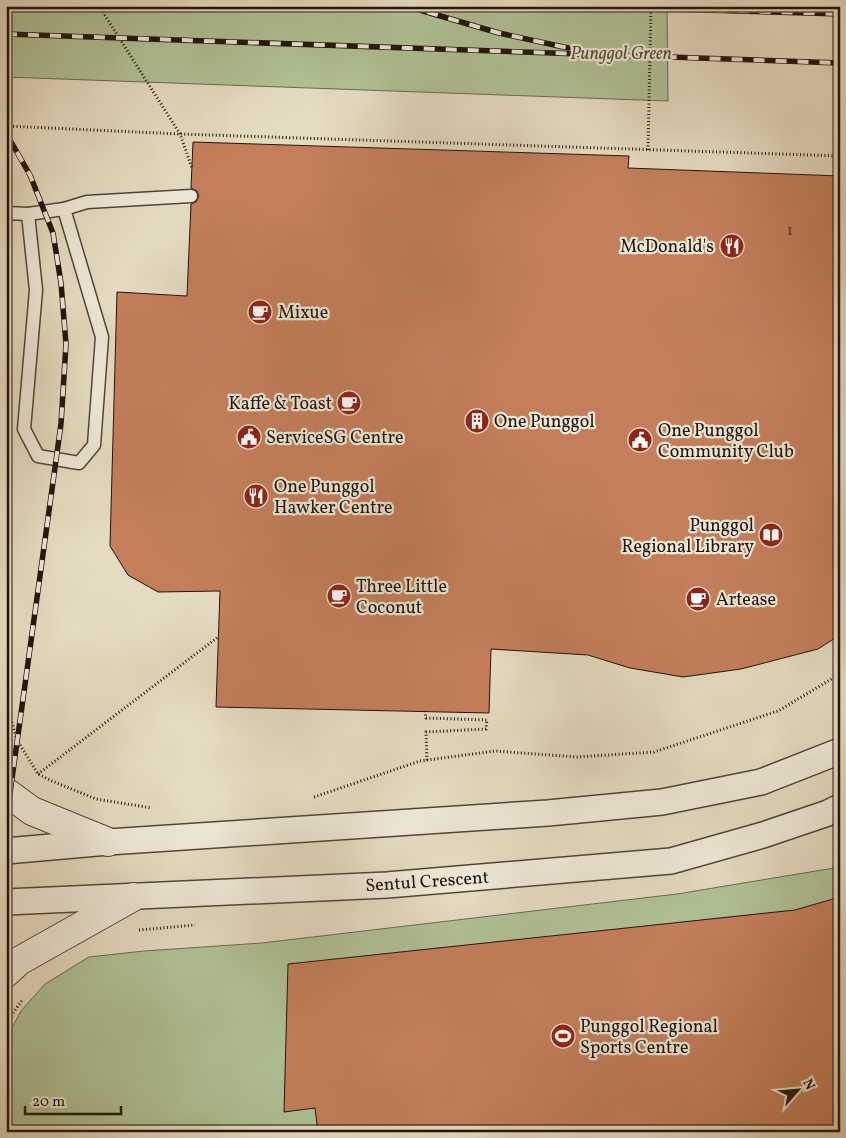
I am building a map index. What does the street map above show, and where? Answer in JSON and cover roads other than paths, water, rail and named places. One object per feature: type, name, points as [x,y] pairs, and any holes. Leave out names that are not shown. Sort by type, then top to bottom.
[{"type":"street","points":[[6,851],[108,842],[548,813],[662,802],[761,782],[840,751]]},
{"type":"street","points":[[6,792],[32,811],[108,842]]},
{"type":"street","name":"Sentul Crescent","points":[[6,902],[387,885],[671,861],[763,835],[828,813],[840,807]]},
{"type":"street","points":[[6,973],[19,961],[133,896]]},
{"type":"lane","points":[[6,213],[28,214],[64,209],[87,202],[191,196]]},
{"type":"lane","points":[[28,214],[36,290],[24,429],[38,456],[79,463],[94,445],[102,337],[64,209]]},
{"type":"railway","points":[[6,9],[29,6]]},
{"type":"railway","points":[[406,6],[499,33],[568,48]]},
{"type":"railway","points":[[598,6],[633,8]]},
{"type":"railway","points":[[628,6],[634,8],[840,14]]},
{"type":"railway","points":[[6,34],[840,63]]},
{"type":"railway","points":[[6,133],[30,175],[53,233],[61,283],[66,344],[61,424],[6,822]]},
{"type":"place","name":"McDonald's","points":[[732,246]]},
{"type":"place","name":"Mixue","points":[[260,312]]},
{"type":"place","name":"Kaffe & Toast","points":[[349,403]]},
{"type":"place","name":"One Punggol","points":[[477,421]]},
{"type":"place","name":"ServiceSG Centre","points":[[249,437]]},
{"type":"place","name":"One Punggol Community Club","points":[[640,440]]},
{"type":"place","name":"One Punggol Hawker Centre","points":[[256,496]]},
{"type":"place","name":"Punggol Regional Library","points":[[771,535]]},
{"type":"place","name":"Three Little Coconut","points":[[339,596]]},
{"type":"place","name":"Artease","points":[[698,599]]},
{"type":"place","name":"Punggol Regional Sports Centre","points":[[563,1036]]},
{"type":"park label","name":"Punggol Green","points":[[621,53]]}]
